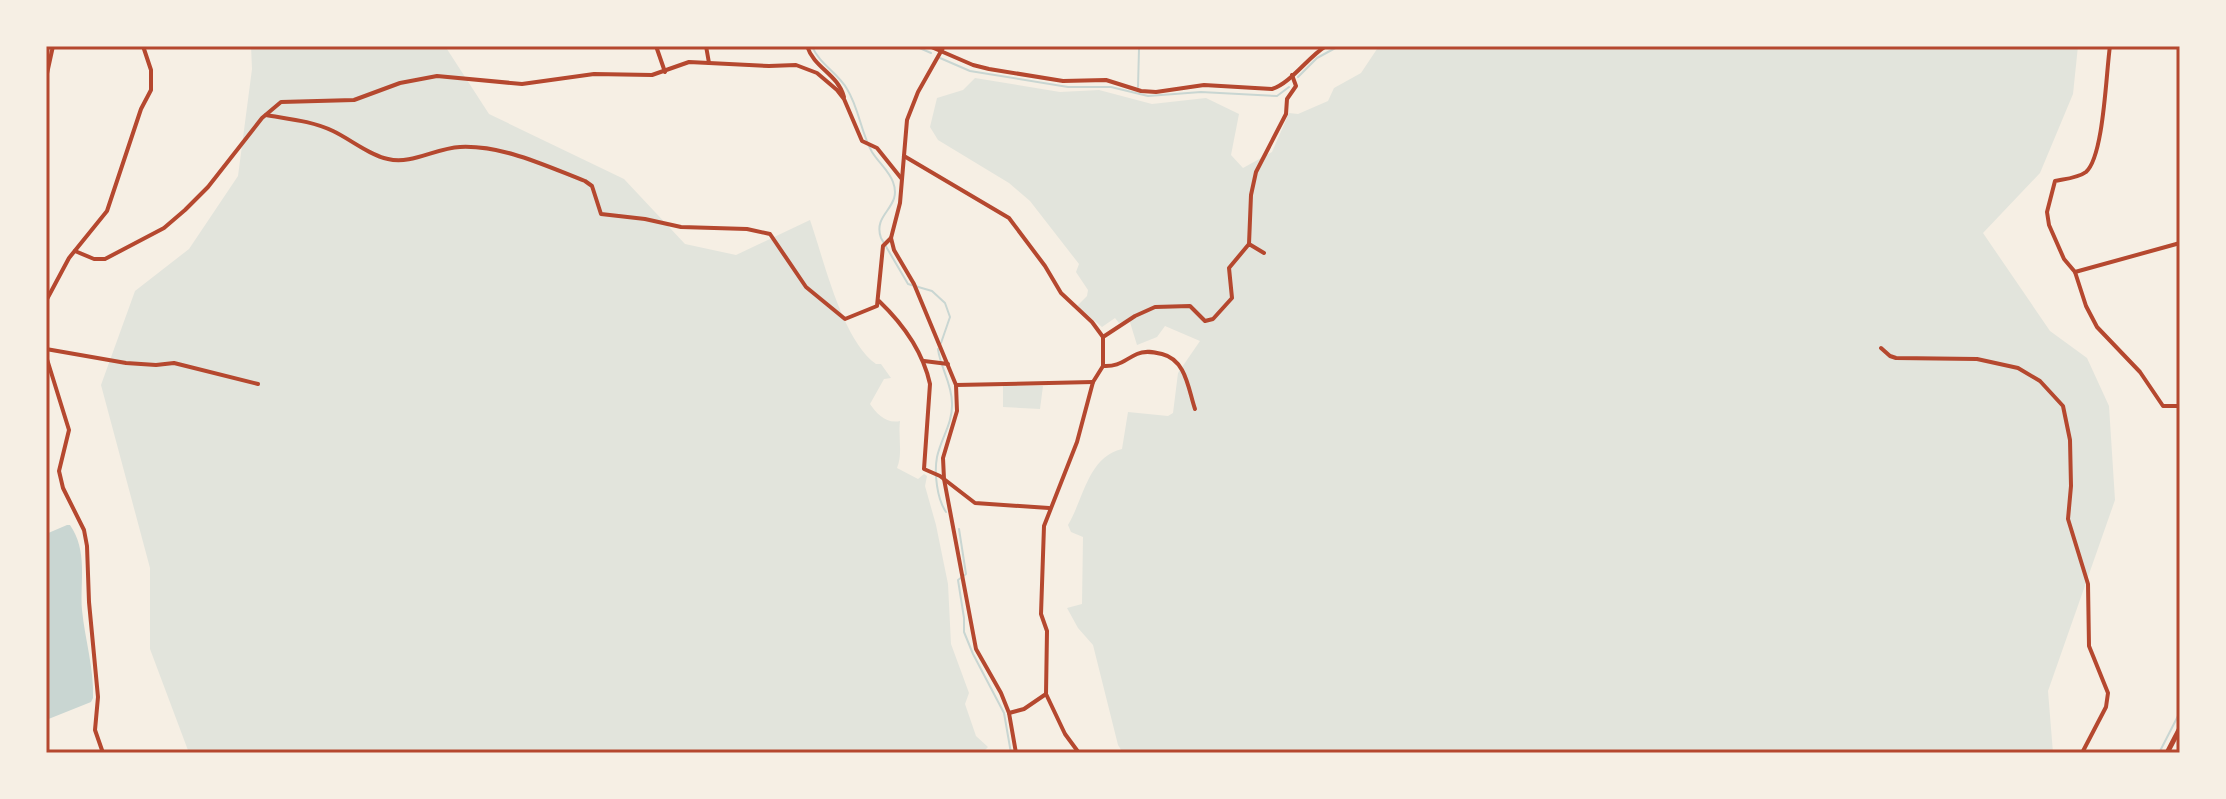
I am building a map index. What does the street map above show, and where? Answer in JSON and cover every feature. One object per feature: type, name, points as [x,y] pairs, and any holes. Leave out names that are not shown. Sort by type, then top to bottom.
[{"type":"main road","points":[[2167,753],[2180,728]]},
{"type":"street","points":[[46,76],[53,46]]},
{"type":"street","points":[[46,301],[75,251],[107,211],[141,109],[151,90],[151,70],[143,46]]},
{"type":"street","points":[[656,46],[665,72]]},
{"type":"street","points":[[706,46],[710,64]]},
{"type":"street","points":[[807,46],[815,62],[836,80],[864,143],[873,145],[901,178]]},
{"type":"street","points":[[929,46],[989,69],[1063,81],[1106,80],[1156,92],[1204,85],[1272,89],[1282,86],[1311,56],[1326,46]]},
{"type":"street","points":[[2110,46],[2100,137],[2094,161],[2086,172],[2055,181],[2047,212],[2049,225],[2064,259],[2075,272],[2086,306],[2097,327],[2140,372],[2163,406],[2180,406]]},
{"type":"street","points":[[266,115],[329,129],[385,159],[402,161],[457,147],[483,147],[512,155],[585,181],[592,186],[601,214],[681,227],[747,229],[770,234],[806,287],[845,319],[877,306],[887,242],[900,203],[907,120],[942,49]]},
{"type":"street","points":[[75,251],[94,259],[105,259],[164,228],[208,187],[266,115],[281,102],[354,100],[400,83],[437,76],[522,84],[594,74],[652,75],[683,63],[807,67],[828,81],[844,99]]},
{"type":"street","points":[[1103,337],[1155,307],[1193,306],[1208,322],[1232,298],[1229,268],[1249,244],[1253,183],[1286,114],[1287,99],[1296,86],[1292,75]]},
{"type":"street","points":[[904,156],[1009,218],[1061,293],[1092,322],[1103,337],[1103,366],[1093,382],[1077,442],[1044,526],[1041,614],[1047,631],[1046,694],[1065,734],[1079,753]]},
{"type":"street","points":[[887,242],[914,286],[940,346],[944,364],[956,385],[957,411],[939,477],[976,649],[1009,713],[1016,753]]},
{"type":"street","points":[[2075,272],[2180,243]]},
{"type":"street","points":[[1249,244],[1264,253]]},
{"type":"street","points":[[878,300],[894,316],[924,361],[930,384],[924,469],[975,503],[1049,508]]},
{"type":"street","points":[[1881,348],[1896,358],[1977,359],[2018,368],[2040,381],[2063,406],[2070,440],[2068,519],[2088,584],[2089,646],[2108,693],[2106,707],[2082,753]]},
{"type":"street","points":[[46,349],[126,363],[174,363],[258,384]]},
{"type":"street","points":[[1103,366],[1117,366],[1139,352],[1153,351],[1171,356],[1182,369],[1195,409]]},
{"type":"street","points":[[46,356],[69,430],[60,463],[63,488],[84,530],[87,546],[98,697],[95,730],[103,753]]},
{"type":"street","points":[[924,361],[944,364]]},
{"type":"street","points":[[956,385],[1093,382]]},
{"type":"street","points":[[1009,713],[1024,709],[1046,694]]},
{"type":"shaded area","points":[[251,46],[445,46],[489,114],[624,179],[685,244],[736,255],[810,220],[836,298],[853,337],[864,353],[876,364],[881,364],[891,378],[884,379],[870,404],[886,420],[900,421],[897,468],[918,479],[924,474],[927,476],[925,486],[948,584],[951,644],[969,693],[965,704],[976,736],[988,747],[982,753],[189,753],[150,649],[150,568],[101,385],[135,291],[189,249],[238,176],[252,69]]},
{"type":"shaded area","points":[[1379,46],[2078,46],[2073,94],[2040,173],[1983,233],[2050,331],[2087,358],[2109,406],[2115,500],[2048,691],[2053,753],[1123,753],[1118,745],[1093,645],[1078,628],[1067,608],[1082,604],[1083,537],[1071,532],[1068,525],[1094,469],[1101,460],[1122,449],[1128,412],[1168,416],[1173,413],[1178,373],[1200,341],[1165,326],[1157,337],[1137,345],[1129,319],[1119,323],[1115,318],[1102,327],[1077,306],[1087,296],[1088,290],[1076,272],[1079,264],[1030,201],[1009,183],[938,140],[930,127],[937,98],[963,90],[975,78],[1060,92],[1099,90],[1152,104],[1206,98],[1239,114],[1231,155],[1243,168],[1272,152],[1289,113],[1298,114],[1328,101],[1334,88],[1361,73]]},
{"type":"shaded area","points":[[1003,386],[1043,386],[1040,409],[1003,407]]},
{"type":"shaded area","points":[[67,525],[76,535],[81,556],[82,610],[93,698],[91,702],[46,720],[46,534]]},
{"type":"waterway","points":[[812,46],[847,89],[868,145],[893,182],[894,198],[880,222],[881,238],[908,284],[932,291],[945,303],[950,317],[941,343]]},
{"type":"waterway","points":[[915,46],[931,53]]},
{"type":"waterway","points":[[1298,77],[1317,58],[1339,46]]},
{"type":"waterway","points":[[1138,87],[1139,49]]},
{"type":"waterway","points":[[940,58],[970,71],[1068,87],[1111,87],[1148,96],[1201,92],[1277,96],[1289,87]]},
{"type":"waterway","points":[[938,349],[952,403],[951,417],[936,463],[938,493],[946,512]]},
{"type":"waterway","points":[[959,529],[966,574],[958,580],[964,632],[1004,713],[1011,753]]},
{"type":"waterway","points":[[2159,753],[2180,712]]}]
